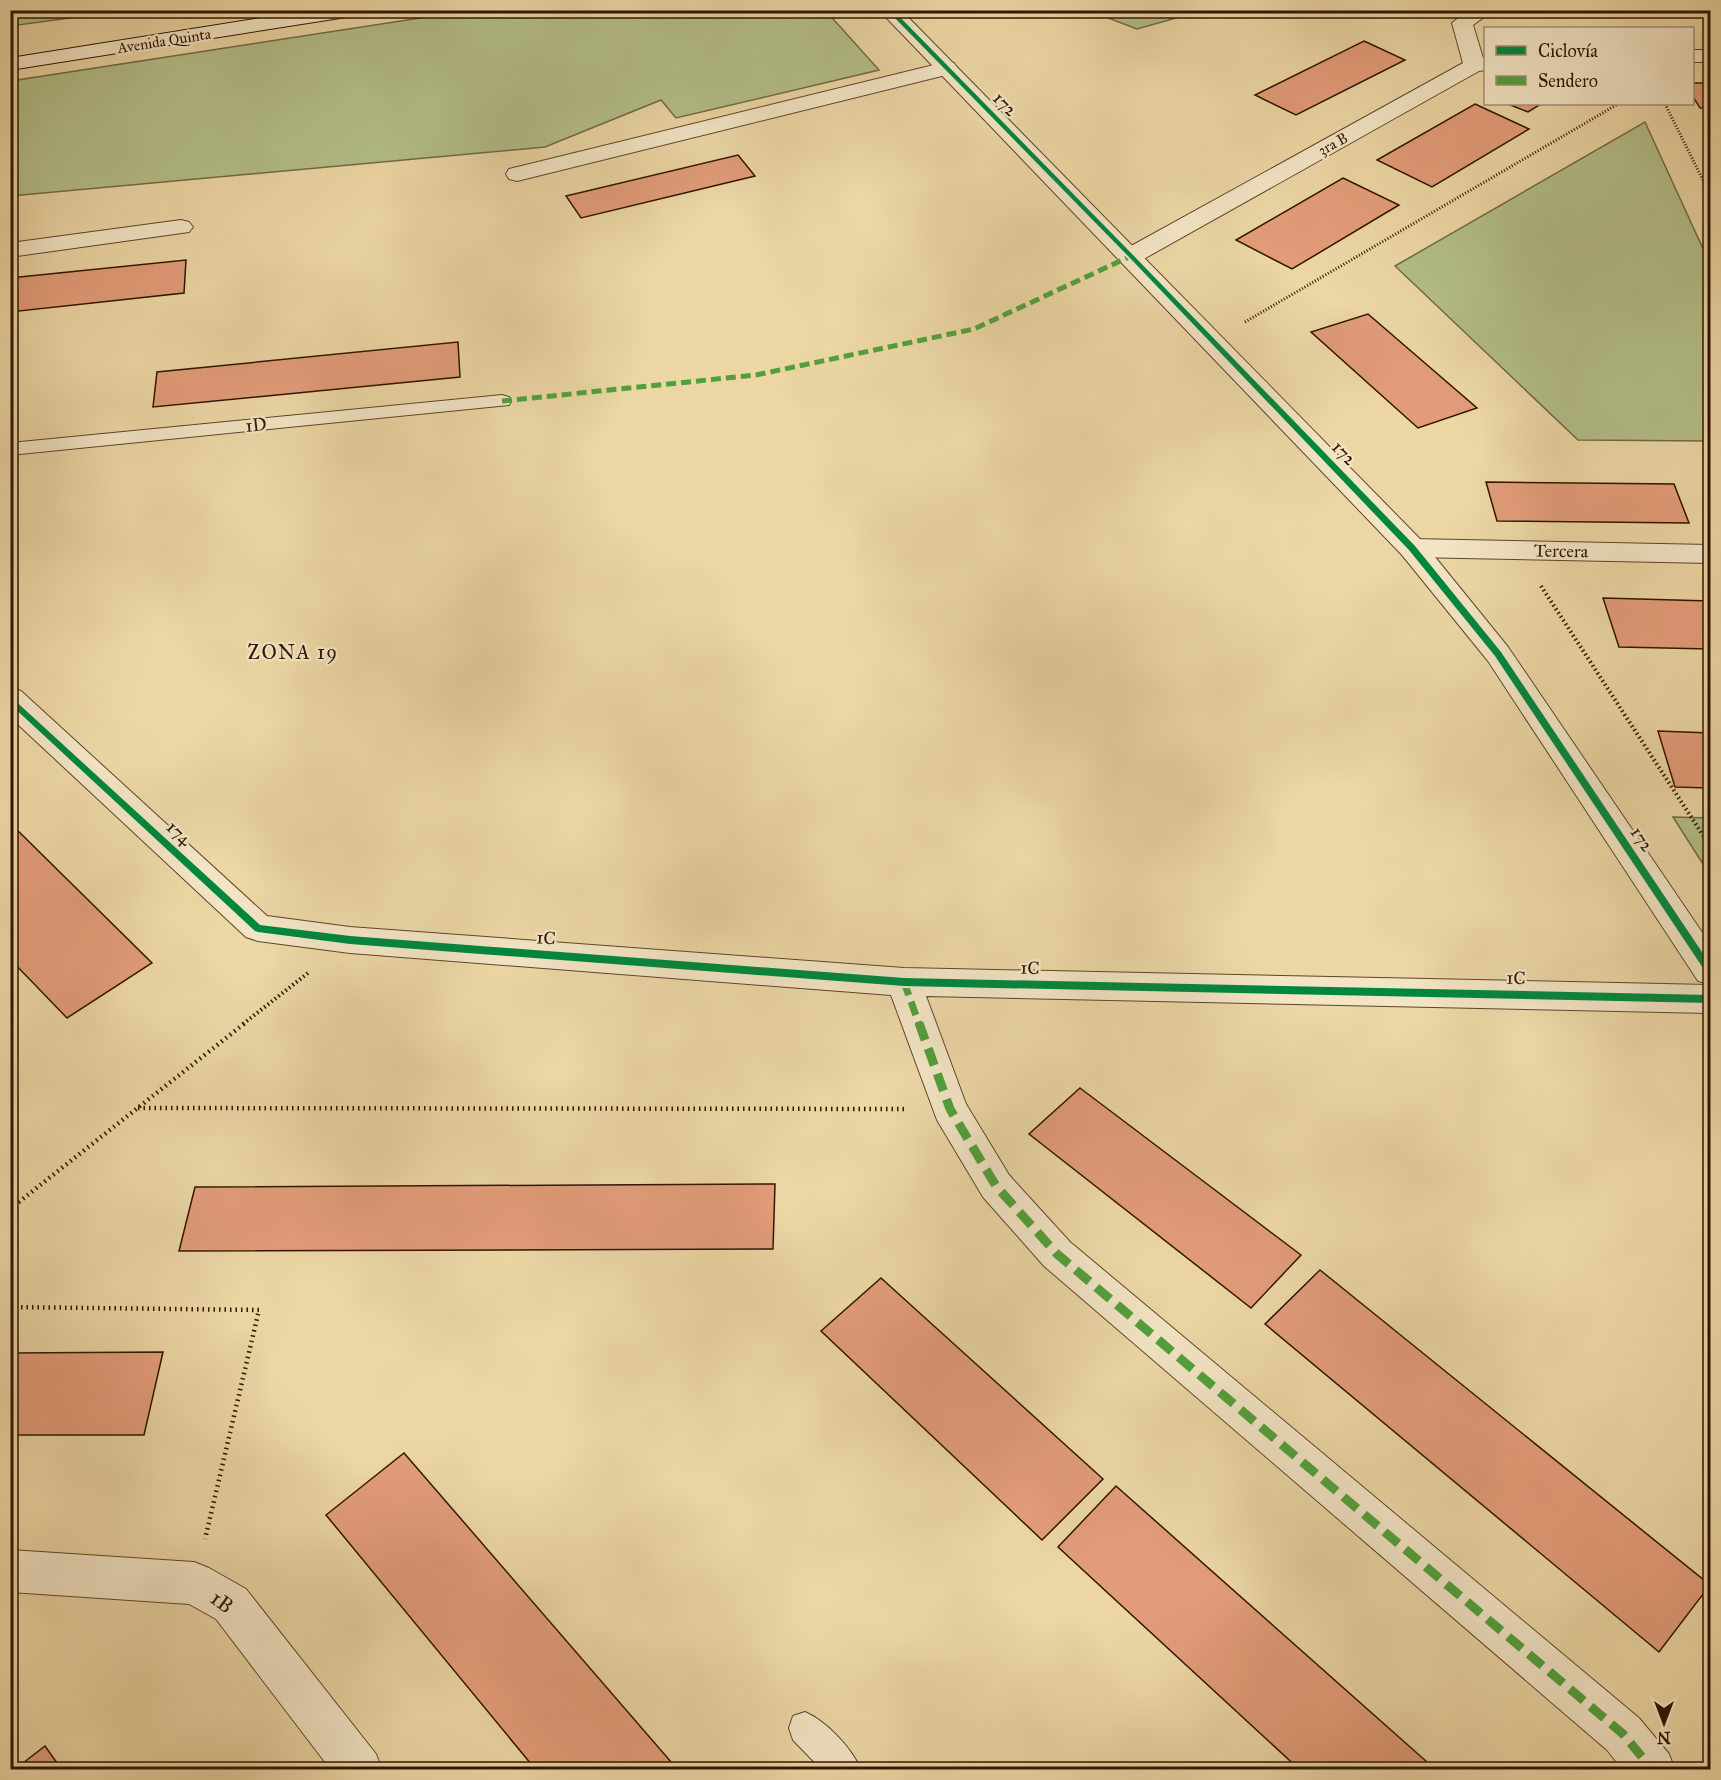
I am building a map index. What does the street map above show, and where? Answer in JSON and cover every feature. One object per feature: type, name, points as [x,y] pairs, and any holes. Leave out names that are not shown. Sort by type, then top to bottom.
[{"type":"street","name":"Avenida Quinta","points":[[10,64],[353,10]]},
{"type":"street","name":"172","points":[[889,10],[1131,256],[1412,548],[1498,654],[1710,971]]},
{"type":"street","name":"3ra B","points":[[1131,256],[1480,65],[1462,23],[1484,10]]},
{"type":"street","points":[[1694,57],[1710,56]]},
{"type":"street","points":[[517,174],[946,68]]},
{"type":"street","points":[[10,250],[181,227]]},
{"type":"street","name":"Tercera","points":[[1412,548],[1710,554]]},
{"type":"street","name":"174","points":[[10,699],[258,928],[350,940]]},
{"type":"street","name":"1C","points":[[350,940],[904,982],[1710,999]]},
{"type":"street","points":[[904,982],[950,1110],[996,1186],[1057,1254],[1623,1734],[1653,1770]]},
{"type":"street","name":"1B","points":[[10,1571],[194,1583],[231,1604],[360,1770]]},
{"type":"lane","name":"1D","points":[[10,449],[502,401]]},
{"type":"lane","points":[[805,1728],[845,1770]]},
{"type":"path","points":[[1213,341],[1616,105]]},
{"type":"path","points":[[1666,105],[1710,194]]},
{"type":"path","points":[[1517,550],[1710,846]]},
{"type":"path","points":[[10,1209],[350,940]]},
{"type":"path","points":[[138,1108],[950,1110]]},
{"type":"path","points":[[10,1307],[259,1310],[194,1583]]},
{"type":"green space","points":[[11,10],[121,10],[121,11],[11,26]]},
{"type":"green space","points":[[466,11],[826,11],[879,70],[676,118],[661,100],[545,147],[11,196],[11,81]]},
{"type":"green space","points":[[1090,11],[1201,11],[1137,29]]},
{"type":"green space","points":[[1645,122],[1710,264],[1710,441],[1578,440],[1395,266]]},
{"type":"green space","points":[[1673,817],[1710,818],[1710,875]]},
{"type":"building","points":[[1364,41],[1405,60],[1296,115],[1255,95]]},
{"type":"building","points":[[1694,83],[1710,83],[1710,108],[1700,108],[1694,98]]},
{"type":"building","points":[[1475,104],[1529,129],[1432,187],[1377,160]]},
{"type":"building","points":[[1510,105],[1539,105],[1528,112]]},
{"type":"building","points":[[738,155],[755,176],[581,218],[566,196]]},
{"type":"building","points":[[1343,178],[1399,205],[1292,269],[1236,240]]},
{"type":"building","points":[[186,260],[184,293],[10,312],[10,278]]},
{"type":"building","points":[[1368,314],[1477,408],[1418,428],[1311,332]]},
{"type":"building","points":[[458,342],[460,377],[153,407],[157,372]]},
{"type":"building","points":[[1486,482],[1674,484],[1689,523],[1497,521]]},
{"type":"building","points":[[1603,598],[1710,601],[1710,649],[1619,647]]},
{"type":"building","points":[[1658,731],[1710,733],[1710,788],[1675,787]]},
{"type":"building","points":[[10,823],[152,963],[67,1018],[10,959]]},
{"type":"building","points":[[1080,1088],[1301,1255],[1251,1308],[1029,1134]]},
{"type":"building","points":[[775,1184],[773,1249],[179,1251],[195,1187]]},
{"type":"building","points":[[1320,1270],[1710,1585],[1659,1652],[1265,1324]]},
{"type":"building","points":[[881,1278],[1103,1479],[1042,1540],[821,1331]]},
{"type":"building","points":[[163,1352],[144,1435],[10,1435],[10,1353]]},
{"type":"building","points":[[404,1453],[678,1770],[536,1770],[326,1515]]},
{"type":"building","points":[[1116,1486],[1436,1770],[1300,1770],[1058,1547]]},
{"type":"building","points":[[45,1746],[62,1770],[14,1770]]},
{"type":"marked path","points":[[502,401],[756,375],[974,329],[1131,256]]},
{"type":"marked path","points":[[904,982],[950,1109],[996,1186],[1057,1254],[1623,1734],[1653,1770]]},
{"type":"cycle path","points":[[889,10],[1131,256],[1412,548],[1498,654],[1710,971]]},
{"type":"cycle path","points":[[10,699],[258,928],[350,940],[904,982],[1710,999]]},
{"type":"district","name":"ZONA 19","points":[[293,652]]}]
